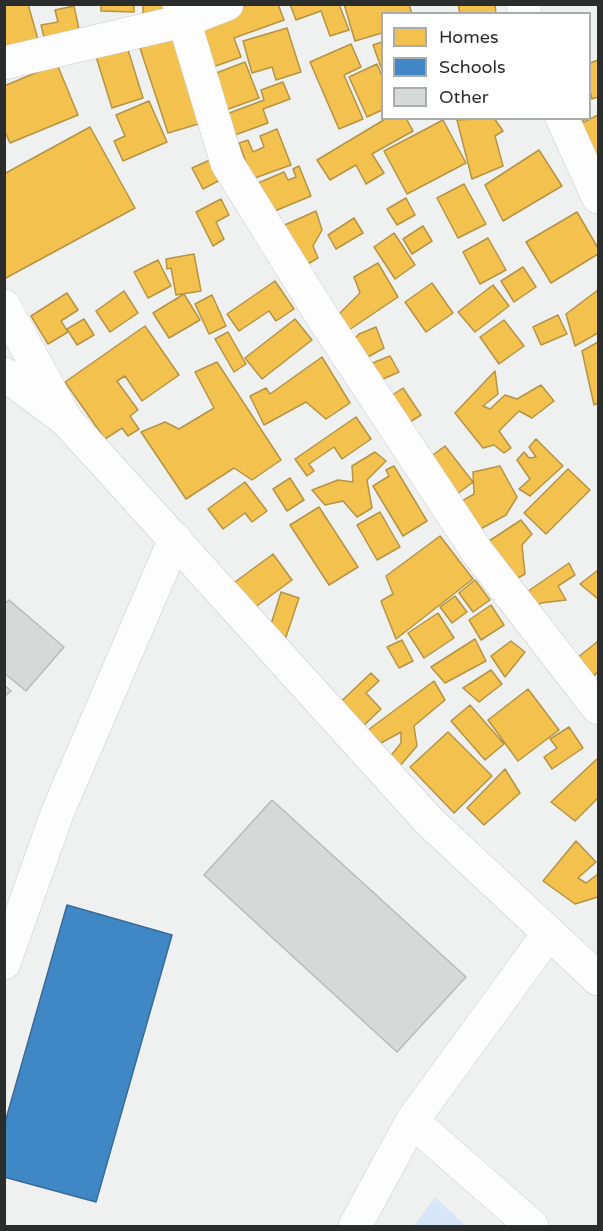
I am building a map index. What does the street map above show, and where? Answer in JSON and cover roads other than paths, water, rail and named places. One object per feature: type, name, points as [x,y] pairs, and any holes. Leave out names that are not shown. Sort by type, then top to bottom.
[{"type":"street","points":[[4,63],[181,13],[227,4]]},
{"type":"street","points":[[181,13],[227,163],[323,318],[478,553],[598,708]]},
{"type":"street","points":[[563,120],[598,197]]},
{"type":"street","points":[[4,306],[66,420]]},
{"type":"street","points":[[4,374],[66,420],[429,821],[598,979]]},
{"type":"street","points":[[4,963],[58,811],[175,539]]},
{"type":"street","points":[[355,1227],[412,1121],[549,933]]},
{"type":"street","points":[[412,1121],[532,1227]]}]
